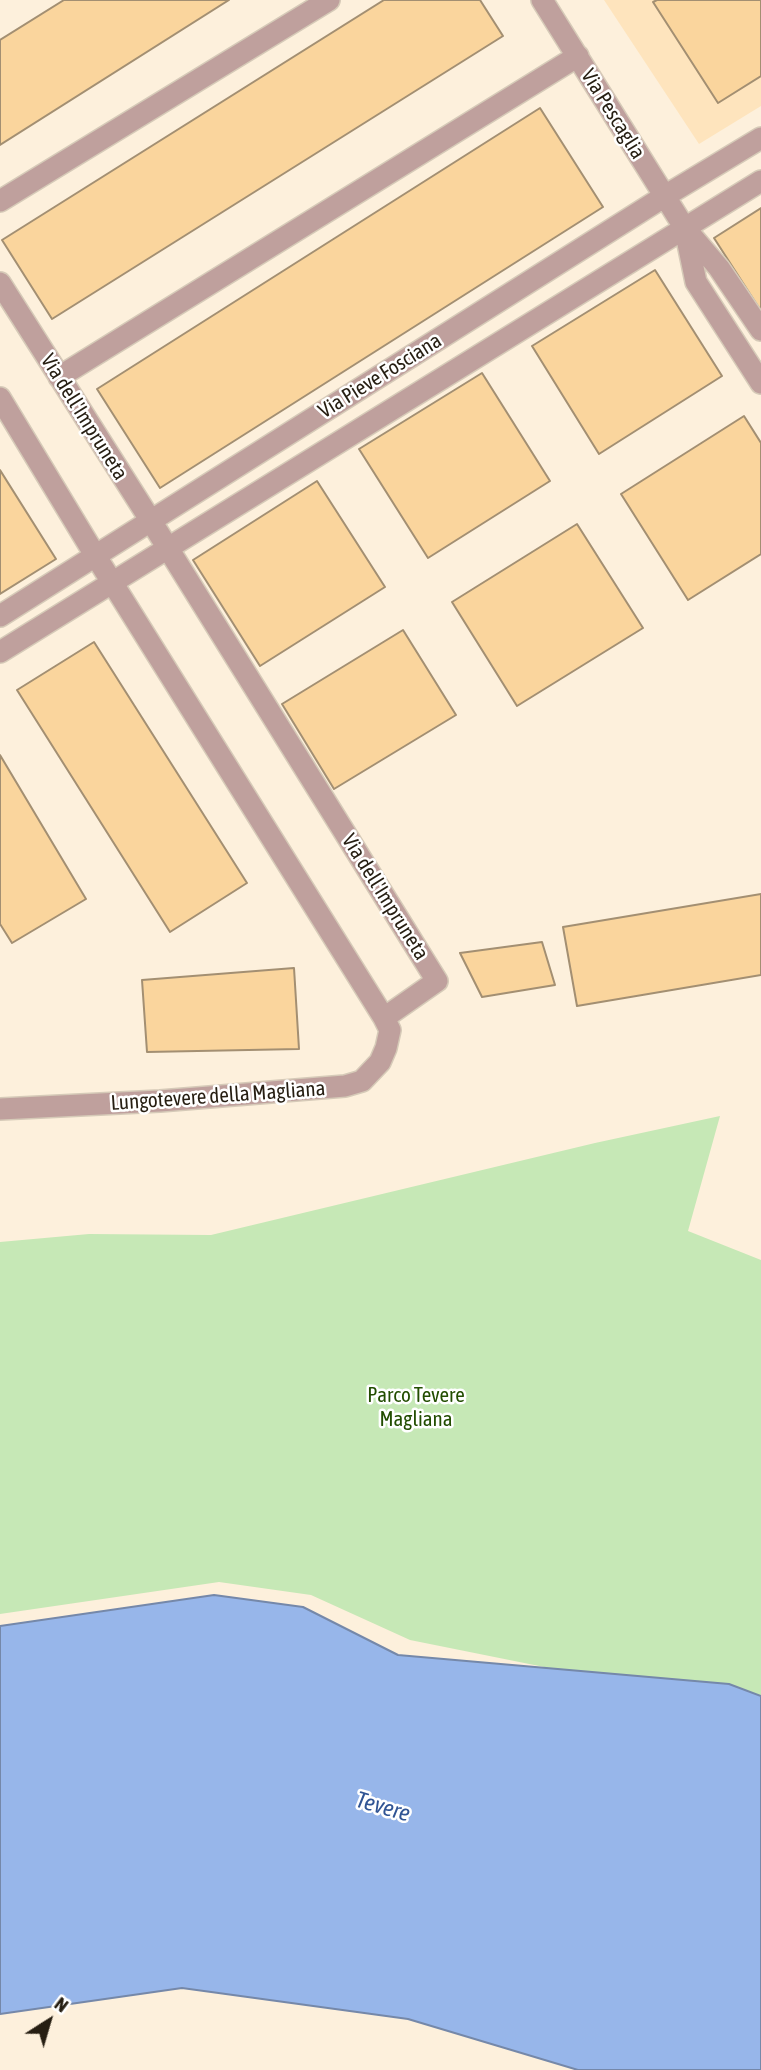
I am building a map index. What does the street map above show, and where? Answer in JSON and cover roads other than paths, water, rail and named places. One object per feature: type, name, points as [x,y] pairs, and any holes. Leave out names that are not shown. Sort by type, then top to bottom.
[{"type":"street","points":[[0,201],[329,0]]},
{"type":"street","name":"Via Pescaglia","points":[[542,0],[684,227],[719,268],[761,330]]},
{"type":"street","points":[[59,377],[578,56]]},
{"type":"street","name":"Via Pieve Fosciana","points":[[0,616],[664,196],[761,138]]},
{"type":"street","name":"Via Pieve Fosciana","points":[[0,652],[761,181]]},
{"type":"street","name":"Via Pescaglia","points":[[684,227],[696,282],[761,383]]},
{"type":"street","name":"Via dell'Impruneta","points":[[0,283],[437,981],[384,1018]]},
{"type":"street","points":[[0,398],[384,1018]]},
{"type":"street","name":"Lungotevere della Magliana","points":[[0,1109],[160,1101],[345,1086],[362,1081],[380,1062],[390,1030],[384,1018]]},
{"type":"water","name":"Tevere","points":[[214,1595],[303,1607],[398,1655],[729,1684],[761,1696],[761,2070],[578,2070],[408,2019],[182,1988],[0,2014],[0,1626]]},
{"type":"park label","name":"Parco Tevere Magliana","points":[[416,1407]]}]
